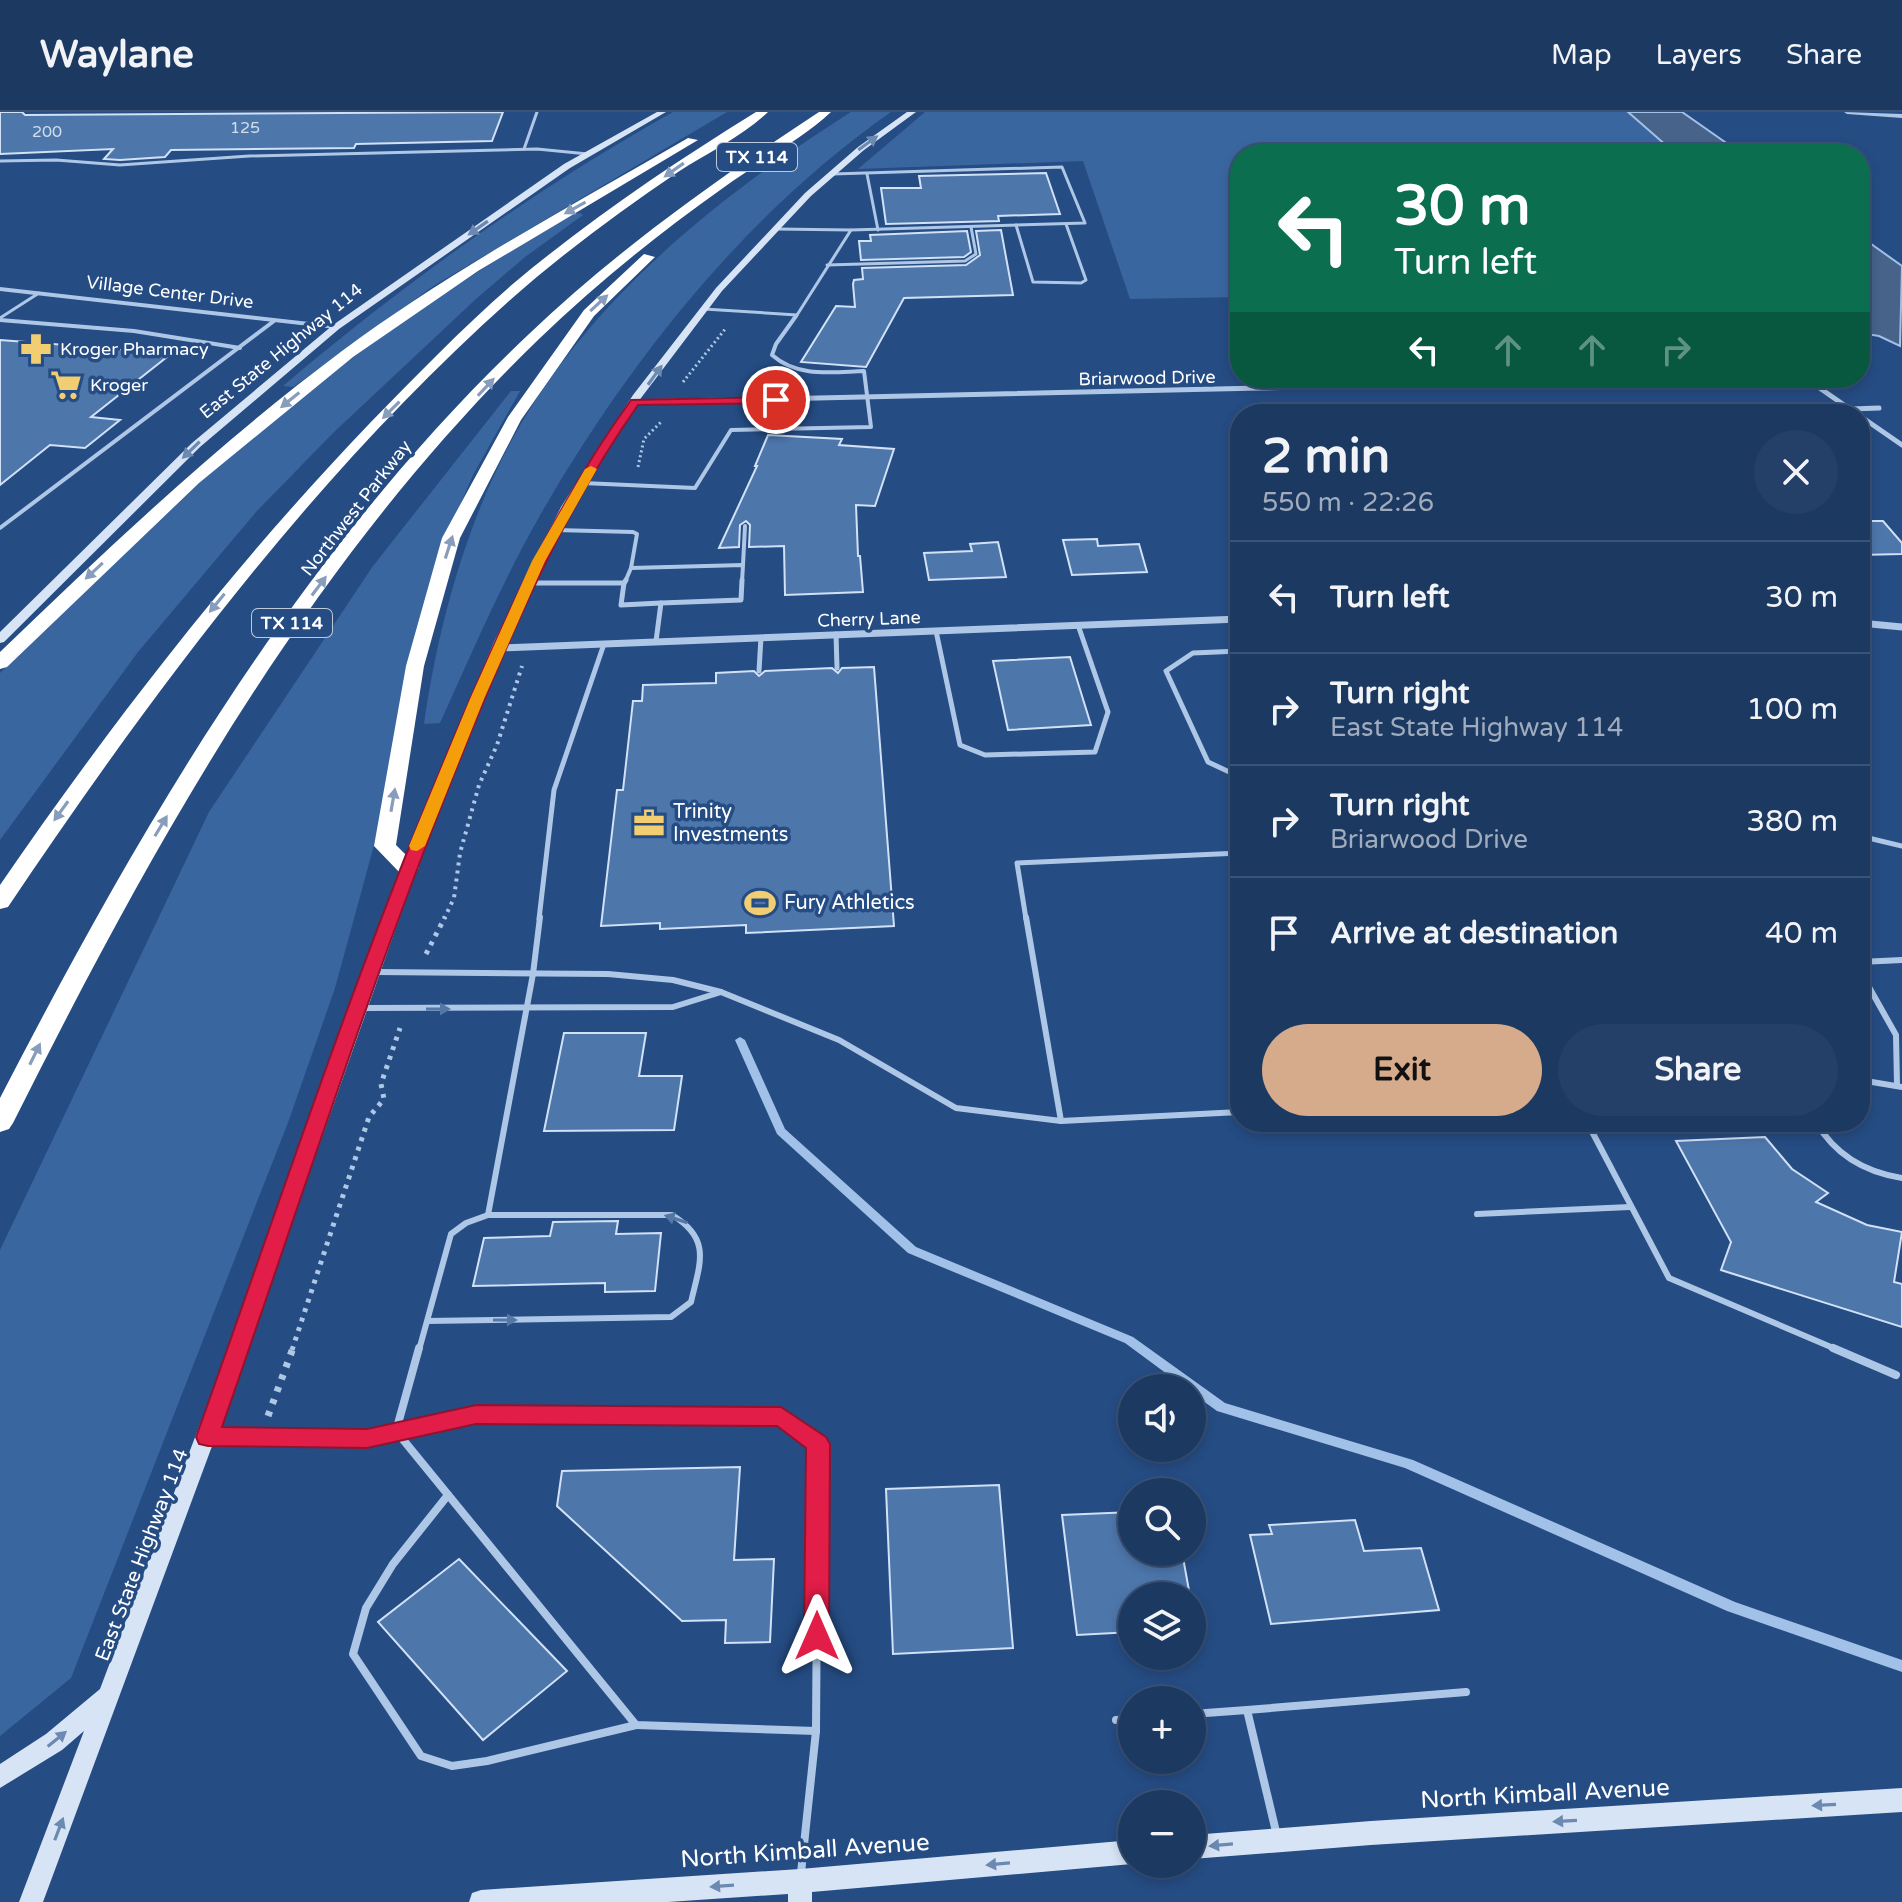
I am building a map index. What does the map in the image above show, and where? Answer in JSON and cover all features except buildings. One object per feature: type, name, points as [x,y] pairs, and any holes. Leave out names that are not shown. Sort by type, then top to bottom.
[{"type":"highway","points":[[0,663],[139,529],[226,452],[401,315],[547,224],[739,112]]},
{"type":"highway","name":"Northwest Parkway","points":[[0,902],[54,821],[178,653],[271,539],[353,449],[474,326],[522,284],[668,174],[763,112]]},
{"type":"highway","name":"Northwest Parkway","points":[[0,1123],[101,927],[241,693],[415,462],[531,339],[690,204],[826,112]]},
{"type":"highway","points":[[408,868],[385,846],[415,666],[451,538],[513,420],[589,313],[693,220],[690,204]]},
{"type":"main road","name":"East State Highway 114","points":[[0,639],[196,445],[336,327],[588,154],[662,112]]},
{"type":"main road","name":"East State Highway 114","points":[[31,1902],[208,1437],[408,868],[529,583],[583,483],[635,402],[704,309],[776,229],[853,154],[912,112]]},
{"type":"main road","points":[[0,1777],[54,1742],[110,1694]]},
{"type":"main road","name":"North Kimball Avenue","points":[[1206,1846],[1902,1800]]},
{"type":"main road","name":"North Kimball Avenue","points":[[481,1902],[800,1891],[1118,1854]]},
{"type":"street","points":[[1847,112],[1902,116]]},
{"type":"street","name":"Village Center Drive","points":[[0,289],[336,327]]},
{"type":"street","name":"Briarwood Drive","points":[[635,402],[1307,388]]},
{"type":"street","points":[[1820,388],[1843,404]]},
{"type":"street","points":[[1870,408],[1879,408]]},
{"type":"street","points":[[1870,423],[1902,445]]},
{"type":"street","name":"Cherry Lane","points":[[500,648],[1230,619]]},
{"type":"street","points":[[1870,624],[1902,627]]},
{"type":"lane","points":[[524,149],[537,112]]},
{"type":"lane","points":[[0,161],[56,160],[120,165],[232,157],[524,149],[588,154]]},
{"type":"lane","points":[[776,229],[878,230],[1085,223],[1062,167],[880,170],[867,174],[833,174]]},
{"type":"lane","points":[[867,174],[878,230]]},
{"type":"lane","points":[[1016,225],[1033,282],[1081,283],[1086,280],[1066,224]]},
{"type":"lane","points":[[827,265],[965,261],[976,254],[971,227]]},
{"type":"lane","points":[[583,483],[695,488],[731,430],[871,427],[864,371],[798,370],[781,366],[772,355],[851,230]]},
{"type":"lane","points":[[0,319],[39,293]]},
{"type":"lane","points":[[704,309],[797,315]]},
{"type":"lane","points":[[0,319],[134,331],[240,348]]},
{"type":"lane","points":[[0,528],[274,321]]},
{"type":"lane","points":[[556,530],[637,534],[621,605],[741,600],[745,526]]},
{"type":"lane","points":[[631,568],[743,565]]},
{"type":"lane","points":[[529,583],[624,583]]},
{"type":"lane","points":[[656,641],[661,603]]},
{"type":"lane","points":[[936,631],[960,745],[985,755],[1095,752],[1108,712],[1078,625]]},
{"type":"lane","points":[[836,634],[837,668]]},
{"type":"lane","points":[[759,671],[761,637]]},
{"type":"lane","points":[[488,1215],[533,974],[554,790],[604,644]]},
{"type":"lane","points":[[1230,651],[1193,653],[1166,671],[1208,762],[1230,772]]},
{"type":"lane","points":[[1870,838],[1902,846]]},
{"type":"lane","points":[[1061,1121],[1017,863],[1230,853]]},
{"type":"lane","points":[[1870,962],[1902,960]]},
{"type":"lane","points":[[372,972],[608,974],[673,980],[721,992],[839,1040],[956,1108],[1061,1121],[1230,1113]]},
{"type":"lane","points":[[1870,989],[1896,1035],[1900,1086],[1870,1082]]},
{"type":"lane","points":[[360,1008],[673,1007],[721,992]]},
{"type":"lane","points":[[1592,1132],[1669,1278],[1896,1375]]},
{"type":"lane","points":[[1821,1132],[1841,1154],[1863,1167],[1902,1178]]},
{"type":"lane","points":[[1477,1214],[1630,1207]]},
{"type":"lane","points":[[396,1431],[451,1234],[466,1223],[488,1215],[672,1215],[689,1223],[698,1235],[701,1253],[691,1302],[671,1317],[427,1321]]},
{"type":"lane","points":[[208,1437],[367,1438],[476,1415],[781,1416],[818,1444],[816,1731],[800,1891]]},
{"type":"lane","points":[[396,1431],[636,1725]]},
{"type":"lane","points":[[448,1495],[393,1564],[366,1608],[353,1654],[421,1756],[452,1766],[487,1761],[636,1725],[816,1731]]},
{"type":"lane","points":[[1206,1713],[1466,1692]]},
{"type":"lane","points":[[1247,1710],[1278,1840]]},
{"type":"path","points":[[623,485],[641,464],[644,439],[660,425],[659,414],[652,411],[664,389],[683,383],[693,365],[718,341],[734,311]]},
{"type":"path","points":[[419,972],[433,936],[454,898],[460,853],[479,785],[497,745],[529,646]]},
{"type":"path","points":[[262,1437],[369,1117],[384,1099],[381,1084],[407,1008]]},
{"type":"shaded area","points":[[673,112],[727,112],[435,285],[293,387],[283,386],[375,311],[471,240],[570,173]]},
{"type":"shaded area","points":[[851,112],[891,112],[839,151],[742,241],[656,342],[580,449],[531,531],[440,723],[424,724],[437,650],[468,540],[497,469],[545,386],[581,339],[662,253],[754,178]]},
{"type":"shaded area","points":[[925,112],[1628,112],[1665,144],[1230,144],[1230,297],[1130,299],[1083,161],[858,169]]},
{"type":"shaded area","points":[[1628,112],[1682,112],[1728,144],[1665,144]]},
{"type":"shaded area","points":[[572,214],[583,215],[525,257],[476,299],[333,433],[256,512],[138,652],[0,840],[0,673],[161,517],[299,398],[452,289]]},
{"type":"shaded area","points":[[1870,243],[1902,266],[1900,346],[1870,335]]},
{"type":"shaded area","points":[[511,391],[520,391],[473,475],[441,549],[388,794],[335,988],[289,1120],[71,1678],[0,1736],[0,1250],[209,812],[373,566]]},
{"type":"waterway","points":[[740,1040],[781,1131],[912,1250],[1129,1340],[1221,1407],[1408,1464],[1732,1607],[1902,1666]]},
{"type":"slow traffic","points":[[417,846],[477,699],[539,561],[591,469]]},
{"type":"place","name":"Kroger Pharmacy","points":[[36,349]]},
{"type":"place","name":"Kroger","points":[[66,385]]},
{"type":"place","name":"Trinity Investments","points":[[649,823]]},
{"type":"place","name":"Fury Athletics","points":[[760,903]]},
{"type":"route","points":[[776,400],[635,402],[607,441],[539,561],[477,699],[408,868],[208,1437],[367,1438],[476,1415],[781,1416],[818,1444],[817,1636]]}]
